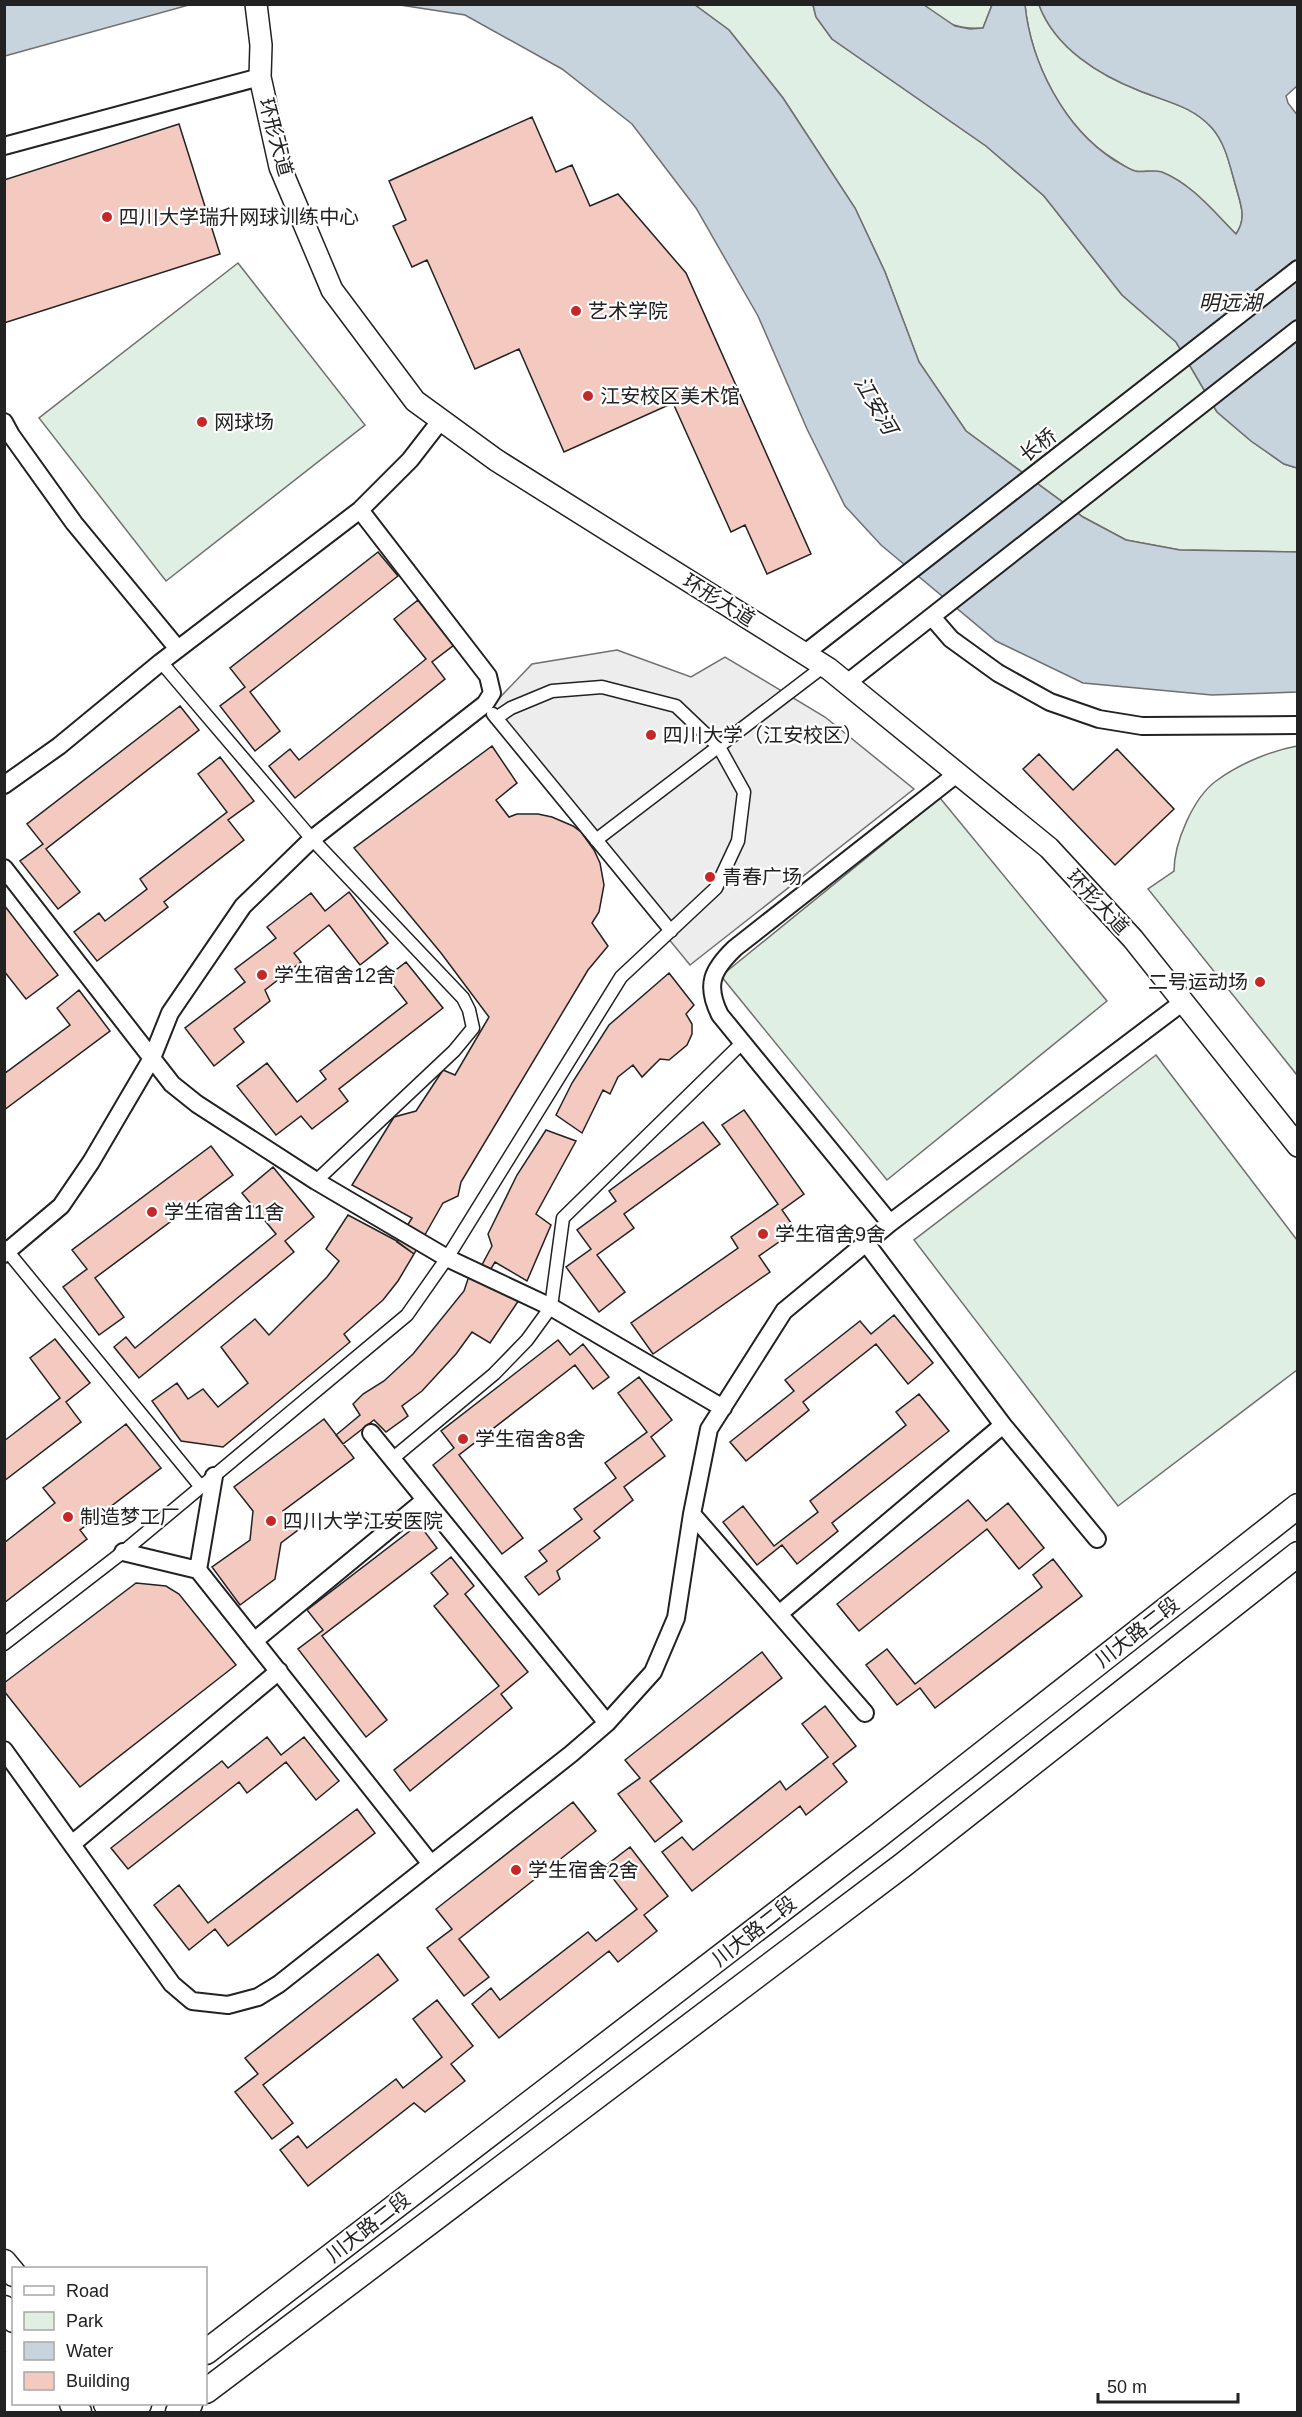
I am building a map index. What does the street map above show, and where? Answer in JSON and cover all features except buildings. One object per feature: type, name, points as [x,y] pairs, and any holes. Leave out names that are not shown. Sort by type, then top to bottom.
[{"type":"main road","name":"川大路二段","points":[[207,2351],[870,1842],[1298,1506]]},
{"type":"main road","name":"川大路二段","points":[[207,2390],[903,1865],[1298,1554]]},
{"type":"main road","points":[[114,2410],[131,2405]]},
{"type":"street","name":"环形大道","points":[[256,4],[261,45],[260,77],[280,167],[332,290],[415,401],[496,460],[824,666],[1049,848],[1133,939],[1298,1146]]},
{"type":"street","points":[[4,146],[260,77]]},
{"type":"street","name":"长桥","points":[[804,654],[1298,269]]},
{"type":"street","points":[[847,683],[1298,329]]},
{"type":"street","points":[[4,785],[59,747],[161,662],[360,510],[410,460],[441,420]]},
{"type":"street","points":[[4,423],[74,523],[178,649]]},
{"type":"street","points":[[198,1570],[208,1481],[6,1251],[61,1206],[91,1162],[152,1058],[170,1013],[243,906],[312,839],[485,704],[492,693],[488,676],[360,510]]},
{"type":"street","points":[[932,617],[951,639],[998,673],[1050,702],[1099,719],[1142,726],[1298,725]]},
{"type":"street","points":[[161,662],[312,839],[463,998],[469,1010],[473,1029],[454,1051],[316,1181]]},
{"type":"street","points":[[596,840],[824,666]]},
{"type":"street","points":[[4,1644],[123,1552],[407,1315],[447,1257],[621,977],[716,888],[738,841],[744,792],[719,747],[676,706],[602,687],[552,691],[511,708],[496,718]]},
{"type":"street","points":[[485,704],[671,931]]},
{"type":"street","points":[[890,1223],[720,1015],[713,1001],[711,979],[722,961],[735,948],[958,773]]},
{"type":"street","points":[[4,868],[172,1084],[197,1104],[316,1181],[447,1257],[550,1307],[723,1408]]},
{"type":"street","points":[[4,1750],[172,1984],[192,2001],[228,2005],[258,1997],[279,1984],[571,1754],[607,1723],[653,1672],[676,1618],[692,1514],[709,1429],[784,1311],[890,1223],[1183,1002]]},
{"type":"street","points":[[392,1459],[494,1374],[527,1340],[550,1307],[563,1218],[742,1043]]},
{"type":"street","points":[[866,1243],[1003,1425],[1097,1539]]},
{"type":"street","points":[[779,1614],[1003,1425]]},
{"type":"street","points":[[371,1433],[607,1723]]},
{"type":"street","points":[[254,1641],[425,1500]]},
{"type":"street","points":[[692,1514],[865,1713]]},
{"type":"street","points":[[123,1552],[198,1570],[431,1864]]},
{"type":"street","points":[[72,1844],[279,1671]]},
{"type":"green space","points":[[695,5],[813,5],[816,17],[832,39],[986,146],[1044,196],[1122,295],[1176,342],[1217,412],[1251,441],[1284,464],[1297,468],[1297,552],[1180,550],[1126,540],[1083,517],[966,431],[919,362],[885,272],[855,208],[783,98],[729,30]]},
{"type":"green space","points":[[924,5],[992,5],[983,28],[966,28],[950,24],[929,11]]},
{"type":"green space","points":[[1025,5],[1039,5],[1046,20],[1067,47],[1094,68],[1140,91],[1197,114],[1212,128],[1225,149],[1241,206],[1241,223],[1236,234],[1202,199],[1183,184],[1159,172],[1130,169],[1097,147],[1080,130],[1053,92],[1043,71],[1028,27]]},
{"type":"green space","name":"网球场","points":[[238,263],[365,425],[166,581],[39,418]]},
{"type":"green space","name":"二号运动场","points":[[1298,746],[1297,1075],[1148,889],[1174,871],[1177,848],[1186,822],[1200,798],[1216,781],[1266,755]]},
{"type":"green space","points":[[940,798],[1107,1001],[887,1180],[721,976]]},
{"type":"green space","points":[[1156,1055],[1297,1240],[1297,1370],[1118,1506],[914,1240]]},
{"type":"shaded area","name":"青春广场","points":[[617,650],[691,677],[725,657],[825,717],[914,789],[690,965],[484,714],[532,664]]},
{"type":"water","points":[[5,4],[189,4],[189,5],[5,56]]},
{"type":"water","name":"江安河","points":[[400,5],[695,5],[729,30],[783,98],[855,208],[885,272],[919,362],[966,431],[1083,517],[1126,540],[1180,550],[1297,552],[1297,692],[1212,695],[1083,683],[996,641],[881,545],[845,506],[807,429],[758,316],[696,208],[632,124],[562,69],[465,15]]},
{"type":"water","name":"明远湖","points":[[813,5],[924,5],[955,26],[970,29],[983,28],[992,5],[1025,5],[1034,49],[1043,71],[1065,112],[1080,130],[1096,147],[1130,169],[1162,172],[1173,177],[1202,199],[1236,234],[1242,217],[1241,206],[1224,148],[1212,128],[1196,114],[1179,105],[1140,91],[1094,68],[1067,47],[1046,20],[1039,5],[1297,5],[1297,86],[1286,96],[1288,103],[1298,116],[1297,468],[1284,464],[1251,441],[1217,412],[1176,342],[1122,295],[1044,196],[986,146],[832,39],[816,17]]},
{"type":"place","name":"四川大学瑞升网球训练中心","points":[[107,217]]},
{"type":"place","name":"艺术学院","points":[[576,311]]},
{"type":"place","name":"江安校区美术馆","points":[[588,396]]},
{"type":"place","name":"网球场","points":[[202,422]]},
{"type":"place","name":"四川大学（江安校区）","points":[[651,735]]},
{"type":"place","name":"青春广场","points":[[710,877]]},
{"type":"place","name":"学生宿舍12舍","points":[[262,975]]},
{"type":"place","name":"二号运动场","points":[[1260,982]]},
{"type":"place","name":"学生宿舍11舍","points":[[152,1212]]},
{"type":"place","name":"学生宿舍9舍","points":[[763,1234]]},
{"type":"place","name":"学生宿舍8舍","points":[[463,1439]]},
{"type":"place","name":"制造梦工厂","points":[[68,1517]]},
{"type":"place","name":"四川大学江安医院","points":[[271,1521]]},
{"type":"place","name":"学生宿舍2舍","points":[[516,1870]]}]
